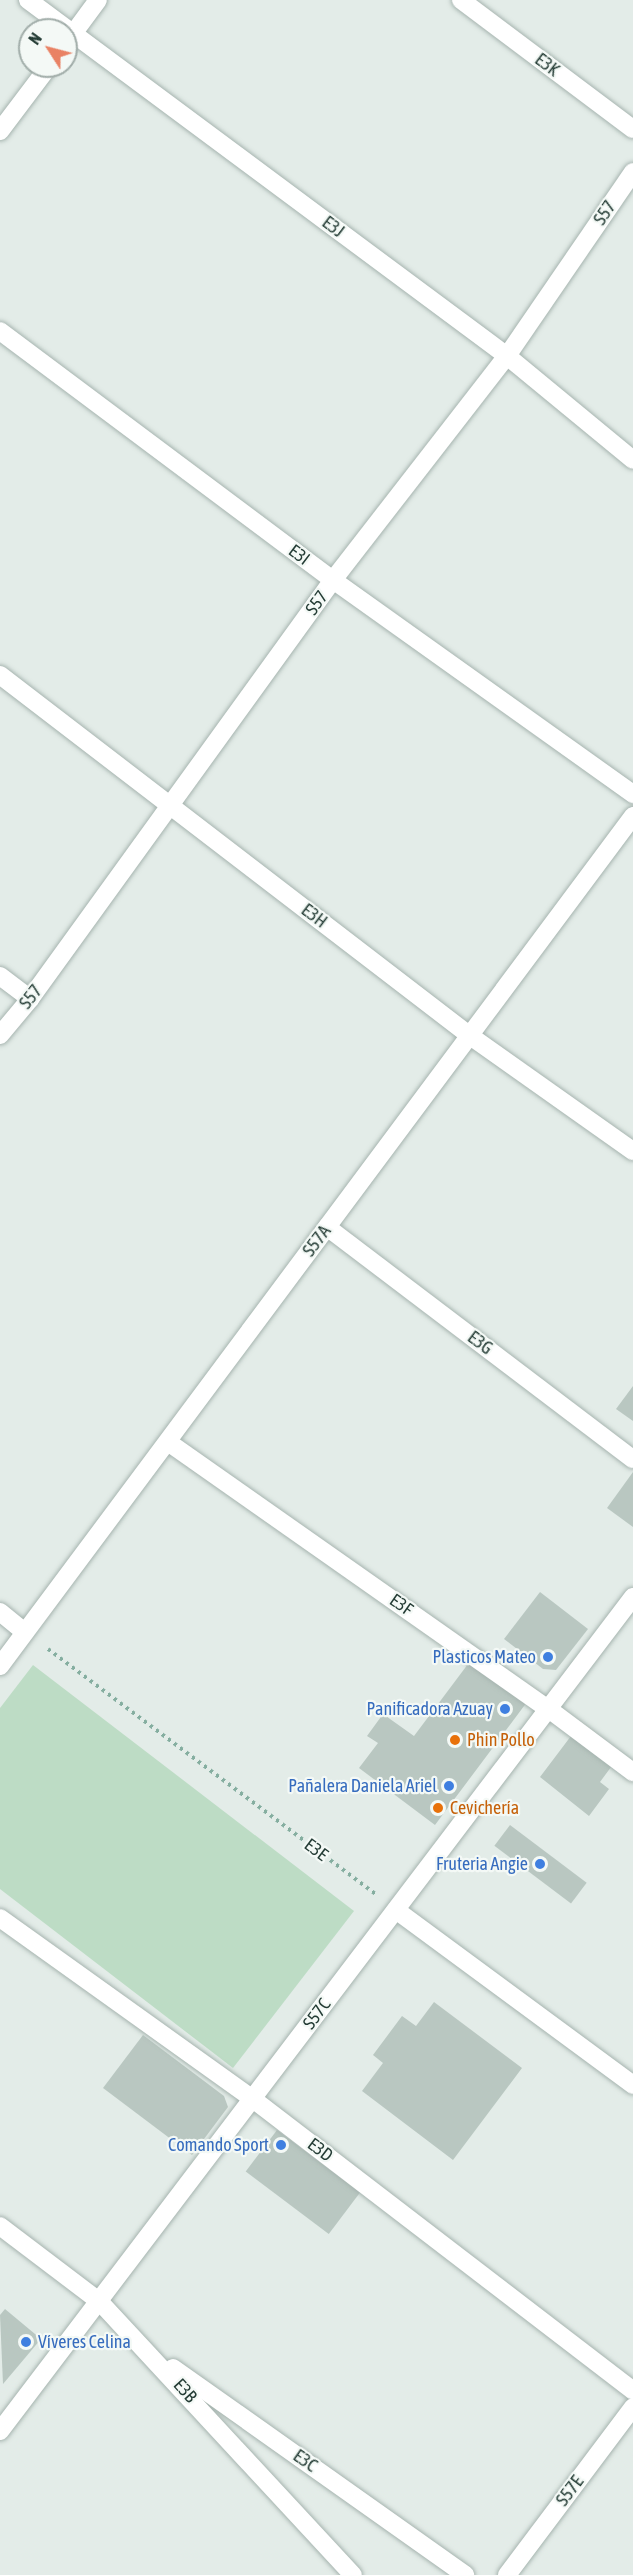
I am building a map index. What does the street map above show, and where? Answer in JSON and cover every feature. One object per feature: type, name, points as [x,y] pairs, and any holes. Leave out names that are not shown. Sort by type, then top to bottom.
[{"type":"street","name":"E3J","points":[[28,0],[47,18]]},
{"type":"street","points":[[78,26],[98,0]]},
{"type":"street","name":"E3K","points":[[461,0],[633,129]]},
{"type":"street","name":"E3J","points":[[78,45],[507,356],[633,460]]},
{"type":"street","points":[[0,131],[40,78]]},
{"type":"street","name":"S57","points":[[0,1035],[30,999],[333,580],[507,356],[633,172]]},
{"type":"street","name":"E3I","points":[[0,331],[333,580],[633,794]]},
{"type":"street","name":"E3H","points":[[0,675],[470,1035],[633,1151]]},
{"type":"street","name":"S57A","points":[[0,1666],[633,816]]},
{"type":"street","points":[[0,976],[30,999]]},
{"type":"street","name":"E3G","points":[[327,1227],[633,1459]]},
{"type":"street","name":"E3F","points":[[168,1442],[550,1710],[633,1772]]},
{"type":"street","name":"S57C","points":[[0,2431],[550,1710],[633,1597]]},
{"type":"street","points":[[0,1612],[25,1632]]},
{"type":"street","points":[[396,1910],[633,2085]]},
{"type":"street","name":"E3D","points":[[0,1918],[253,2099],[633,2391]]},
{"type":"street","name":"E3B","points":[[0,2226],[100,2302],[353,2575]]},
{"type":"street","name":"E3C","points":[[145,2348],[465,2575]]},
{"type":"street","name":"S57E","points":[[507,2575],[633,2407]]},
{"type":"path","name":"E3E","points":[[25,1632],[396,1910]]},
{"type":"green space","points":[[33,1665],[354,1911],[233,2068],[0,1889],[0,1708]]},
{"type":"building","points":[[633,1386],[633,1421],[616,1409]]},
{"type":"building","points":[[633,1472],[633,1527],[607,1508]]},
{"type":"building","points":[[540,1592],[588,1629],[556,1670],[543,1669],[504,1639]]},
{"type":"building","points":[[471,1660],[527,1702],[435,1825],[359,1768],[378,1743],[367,1736],[383,1714],[414,1736]]},
{"type":"building","points":[[571,1736],[614,1763],[600,1782],[609,1789],[589,1816],[540,1777]]},
{"type":"building","name":"Fruteria Angie","points":[[510,1825],[587,1883],[571,1904],[494,1846]]},
{"type":"building","points":[[434,2002],[522,2068],[453,2160],[362,2091],[383,2063],[373,2055],[402,2016],[416,2026]]},
{"type":"building","points":[[143,2035],[224,2096],[228,2107],[192,2155],[103,2088]]},
{"type":"building","points":[[277,2130],[360,2193],[329,2234],[246,2172]]},
{"type":"building","points":[[5,2309],[41,2339],[3,2384],[0,2315]]},
{"type":"place","name":"Plasticos Mateo","points":[[548,1657]]},
{"type":"place","name":"Panificadora Azuay","points":[[505,1709]]},
{"type":"place","name":"Phin Pollo","points":[[455,1740]]},
{"type":"place","name":"Pañalera Daniela Ariel","points":[[449,1786]]},
{"type":"place","name":"Cevichería","points":[[438,1808]]},
{"type":"place","name":"Fruteria Angie","points":[[540,1864]]},
{"type":"place","name":"Comando Sport","points":[[281,2145]]},
{"type":"place","name":"Víveres Celina","points":[[26,2342]]}]
